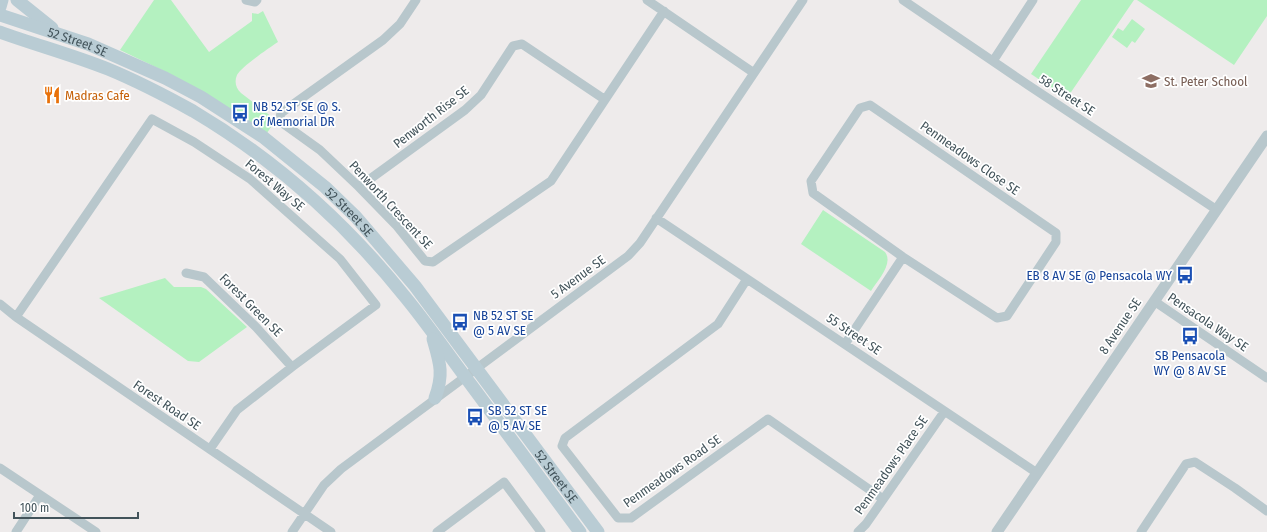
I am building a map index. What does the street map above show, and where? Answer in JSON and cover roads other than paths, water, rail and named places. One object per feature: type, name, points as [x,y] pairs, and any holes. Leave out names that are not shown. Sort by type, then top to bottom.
[{"type":"main road","points":[[0,7],[2,0]]},
{"type":"main road","points":[[17,0],[58,33]]},
{"type":"main road","name":"52 Street SE","points":[[0,15],[58,33],[117,56],[171,81],[227,113],[263,137],[289,156],[325,187],[356,217],[415,286],[598,532]]},
{"type":"main road","name":"52 Street SE","points":[[0,32],[109,69],[191,110],[253,151],[314,200],[344,230],[405,297],[580,532]]},
{"type":"main road","points":[[0,43],[13,36]]},
{"type":"main road","points":[[431,332],[439,360],[441,374],[439,387],[435,398]]},
{"type":"street","points":[[246,0],[255,2],[257,0]]},
{"type":"street","name":"Penworth Crescent SE","points":[[416,0],[400,24],[383,40],[281,113],[280,117],[281,122],[320,150],[359,187],[396,225],[425,261],[433,262],[551,181],[604,99],[664,11]]},
{"type":"street","points":[[648,0],[754,73]]},
{"type":"street","name":"5 Avenue SE","points":[[292,532],[324,485],[341,469],[628,256],[640,243],[803,0]]},
{"type":"street","name":"58 Street SE","points":[[903,0],[1217,210]]},
{"type":"street","points":[[993,61],[1033,0]]},
{"type":"street","name":"Penworth Rise SE","points":[[359,187],[465,110],[481,95],[513,46],[522,44],[604,99]]},
{"type":"street","name":"Penmeadows Close SE","points":[[870,105],[1056,233],[1056,242],[1007,316],[997,318],[903,257],[813,193],[811,181],[860,108],[870,105]]},
{"type":"street","name":"Forest Way SE","points":[[16,317],[152,119],[194,142],[250,179],[340,259],[376,305],[237,410],[210,449]]},
{"type":"street","name":"8 Avenue SE","points":[[997,532],[1267,136]]},
{"type":"street","name":"55 Street SE","points":[[656,218],[846,344],[944,412],[1037,472]]},
{"type":"street","points":[[846,344],[903,257]]},
{"type":"street","name":"Forest Green SE","points":[[186,273],[204,277],[256,327],[292,367]]},
{"type":"street","name":"Penmeadows Road SE","points":[[747,279],[718,324],[565,438],[562,446],[618,518],[631,518],[768,419],[883,499]]},
{"type":"street","name":"Pensacola Way SE","points":[[1154,301],[1267,378]]},
{"type":"street","name":"Forest Road SE","points":[[0,304],[16,317],[331,532]]},
{"type":"street","name":"Forest Road SE","points":[[0,312],[16,317]]},
{"type":"street","name":"Penmeadows Place SE","points":[[858,532],[866,524],[944,412]]},
{"type":"street","points":[[1141,532],[1186,464],[1195,462],[1267,511]]},
{"type":"street","points":[[0,468],[96,532]]},
{"type":"street","points":[[437,532],[504,482],[541,532]]},
{"type":"street","points":[[16,532],[40,495]]},
{"type":"place","name":"St. Peter School","points":[[1151,81]]},
{"type":"place","name":"Madras Cafe","points":[[52,95]]},
{"type":"place","name":"NB 52 ST SE @ S. of Memorial DR","points":[[240,113]]},
{"type":"place","name":"EB 8 AV SE @ Pensacola WY","points":[[1185,275]]},
{"type":"place","name":"NB 52 ST SE @ 5 AV SE","points":[[460,322]]},
{"type":"place","name":"SB Pensacola WY @ 8 AV SE","points":[[1190,336]]},
{"type":"place","name":"SB 52 ST SE @ 5 AV SE","points":[[475,417]]}]
